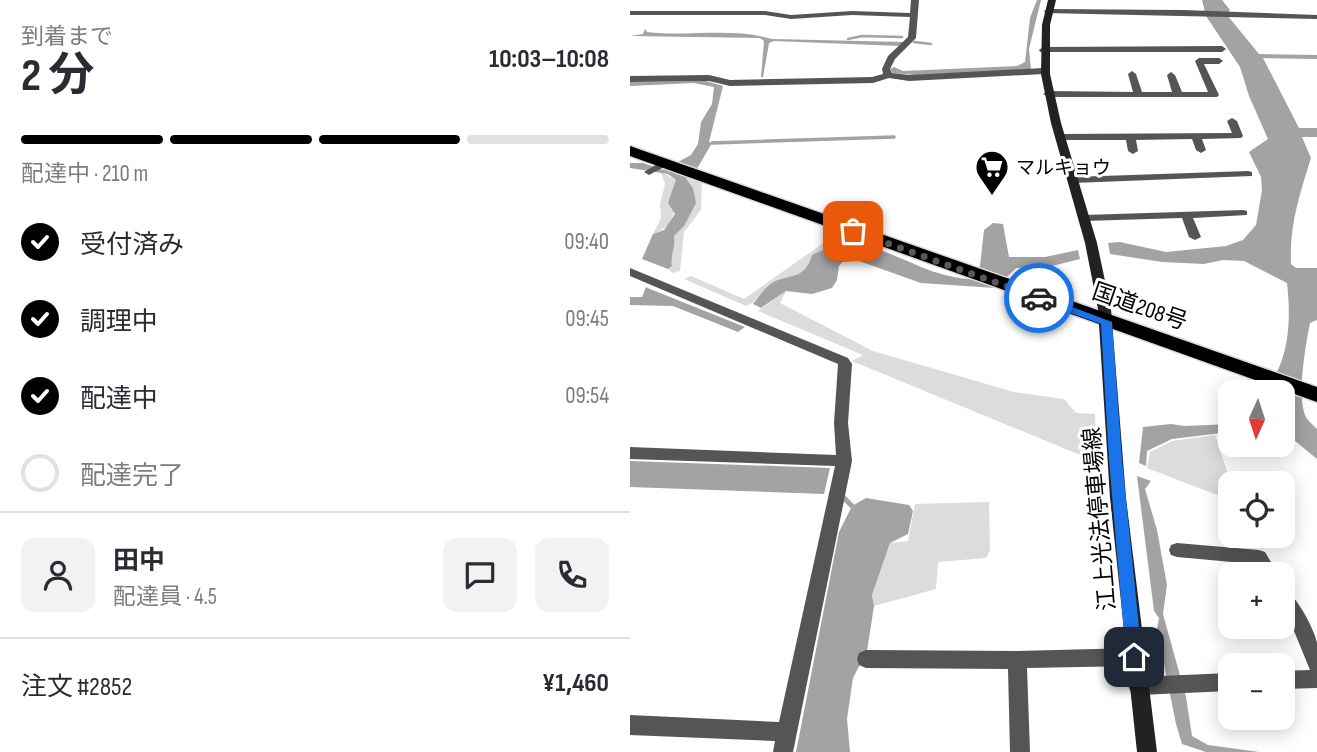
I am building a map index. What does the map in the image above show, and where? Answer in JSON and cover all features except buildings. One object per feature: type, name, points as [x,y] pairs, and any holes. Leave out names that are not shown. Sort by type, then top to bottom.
[{"type":"highway","name":"国道208号","points":[[630,151],[658,167],[1313,394]]},
{"type":"main road","name":"江上光法停車場線","points":[[1049,10],[1043,50],[1048,94],[1084,218],[1107,322],[1115,460],[1134,657],[1148,686],[1147,752]]},
{"type":"street","points":[[888,75],[886,69],[891,58],[912,38],[915,0]]},
{"type":"street","points":[[1049,10],[1211,13],[1262,11],[1317,17]]},
{"type":"street","points":[[1049,10],[1186,20]]},
{"type":"street","points":[[630,13],[765,13],[791,17],[865,13],[914,15]]},
{"type":"street","points":[[1043,50],[1222,48]]},
{"type":"street","points":[[1048,94],[1214,95],[1199,61],[1219,61]]},
{"type":"street","points":[[630,79],[709,78],[730,83],[873,80],[888,75],[909,78],[1044,71]]},
{"type":"street","points":[[1132,74],[1138,95]]},
{"type":"street","points":[[1171,75],[1178,95]]},
{"type":"street","points":[[1060,137],[1238,136],[1232,121]]},
{"type":"street","points":[[1196,136],[1201,150]]},
{"type":"street","points":[[1130,137],[1133,151]]},
{"type":"street","points":[[1073,180],[1248,174]]},
{"type":"street","points":[[1084,218],[1243,214]]},
{"type":"street","points":[[1186,215],[1195,237]]},
{"type":"street","points":[[630,272],[843,361],[841,423],[844,461],[785,742],[630,725]]},
{"type":"street","points":[[630,453],[844,461]]},
{"type":"street","points":[[1177,550],[1259,557],[1262,562]]},
{"type":"street","points":[[1295,616],[1317,665]]},
{"type":"street","points":[[866,659],[1017,660],[1134,657]]},
{"type":"street","points":[[1017,660],[1020,752]]},
{"type":"street","points":[[1295,680],[1317,679]]},
{"type":"street","points":[[1148,686],[1218,683]]},
{"type":"shaded area","points":[[1037,0],[1041,0],[1029,49],[1031,70],[915,75],[893,73],[890,69],[894,67],[903,71],[1017,66],[1025,62],[1030,18]]},
{"type":"shaded area","points":[[1202,0],[1222,0],[1230,10],[1227,15],[1259,54],[1317,55],[1317,59],[1263,58],[1299,128],[1317,128],[1317,137],[1302,137],[1311,158],[1296,210],[1291,264],[1296,268],[1317,268],[1317,320],[1310,323],[1304,357],[1302,398],[1306,417],[1317,429],[1317,459],[1295,441],[1295,380],[1272,380],[1281,362],[1287,336],[1287,283],[1244,261],[1223,260],[1204,264],[1162,262],[1110,254],[1108,243],[1120,242],[1166,252],[1226,246],[1243,240],[1256,225],[1262,190],[1261,177],[1249,152],[1268,139],[1249,96],[1240,67],[1206,16]]},
{"type":"shaded area","points":[[645,29],[647,32],[725,33],[772,39],[905,42],[900,46],[774,41],[769,43],[761,77],[764,41],[760,38],[630,36],[643,34]]},
{"type":"shaded area","points":[[706,81],[723,86],[709,142],[712,143],[698,167],[686,179],[693,188],[696,203],[684,226],[674,236],[672,266],[668,269],[642,259],[653,234],[664,230],[675,214],[668,203],[676,180],[668,174],[630,168],[630,163],[643,163],[663,170],[691,155],[698,144],[701,122],[712,104],[714,87],[694,83],[630,86],[630,82]]},
{"type":"shaded area","points":[[661,172],[676,180],[675,205],[667,225],[653,234],[661,218],[660,205],[665,184]]},
{"type":"shaded area","points":[[687,177],[702,182],[701,210],[684,232],[680,271],[673,273],[668,269],[672,266],[674,236],[684,226],[693,188],[686,180]]},
{"type":"shaded area","points":[[993,223],[1003,224],[1009,257],[1045,257],[1078,250],[1080,259],[1052,266],[1016,268],[995,288],[921,283],[859,261],[842,262],[832,288],[812,294],[786,291],[761,308],[753,304],[774,282],[804,270],[812,255],[847,243],[887,252],[939,273],[969,279],[980,266],[984,230]]},
{"type":"shaded area","points":[[829,239],[830,246],[813,255],[805,270],[773,282],[746,306],[684,279],[691,276],[744,299]]},
{"type":"shaded area","points":[[646,287],[745,327],[738,332],[673,306],[630,305],[630,297],[642,297]]},
{"type":"shaded area","points":[[786,291],[780,303],[873,351],[1014,392],[1064,399],[1076,413],[1095,414],[1097,462],[852,361],[863,355],[758,311]]},
{"type":"shaded area","points":[[1218,425],[1218,433],[1172,439],[1147,451],[1146,466],[1139,463],[1143,427]]},
{"type":"shaded area","points":[[1215,435],[1218,457],[1222,457],[1227,471],[1218,471],[1218,495],[1147,468],[1150,452],[1172,441]]},
{"type":"shaded area","points":[[630,461],[830,468],[824,494],[630,487]]},
{"type":"shaded area","points":[[1137,476],[1151,481],[1145,489],[1157,530],[1167,585],[1163,614],[1186,697],[1192,736],[1208,745],[1259,752],[1206,752],[1182,744],[1157,629],[1159,618],[1154,611]]},
{"type":"shaded area","points":[[866,498],[909,505],[913,511],[908,534],[890,543],[872,595],[874,606],[867,651],[853,678],[847,719],[850,752],[796,752],[839,532],[852,506]]},
{"type":"shaded area","points":[[989,502],[990,550],[986,558],[938,562],[936,589],[874,606],[872,595],[890,543],[908,541],[915,504]]},
{"type":"waterway","points":[[848,39],[862,36],[902,37]]},
{"type":"waterway","points":[[914,42],[931,44]]},
{"type":"waterway","points":[[712,143],[894,137]]},
{"type":"waterway","points":[[841,495],[855,509]]},
{"type":"way so far","points":[[853,231],[1039,298]]},
{"type":"place","name":"マルキョウ","points":[[992,197]]},
{"type":"route","points":[[1039,298],[1107,322],[1115,460],[1134,657]]}]
